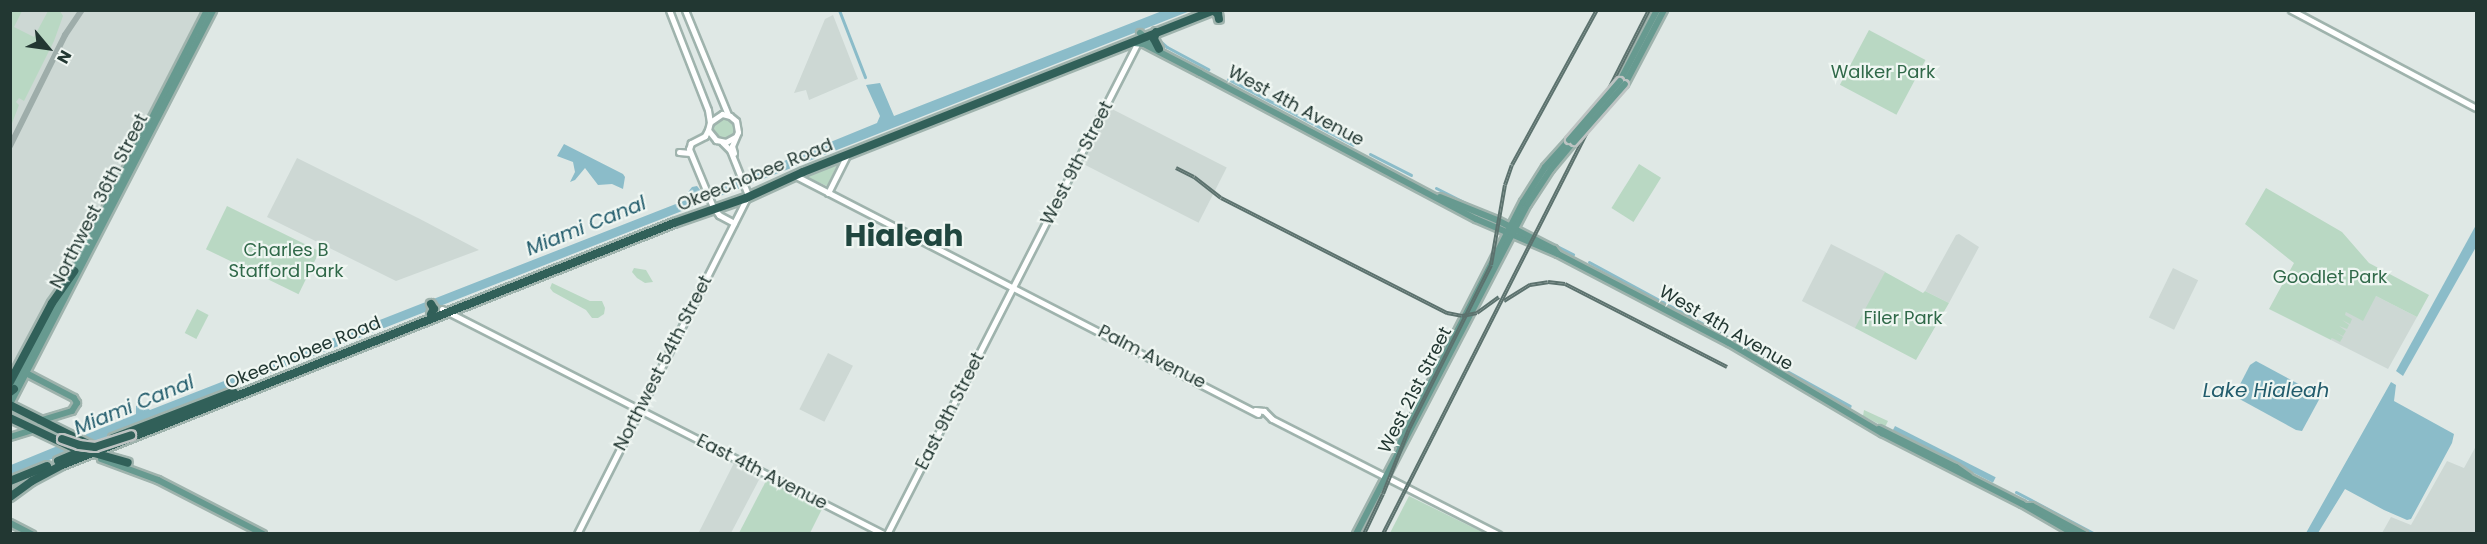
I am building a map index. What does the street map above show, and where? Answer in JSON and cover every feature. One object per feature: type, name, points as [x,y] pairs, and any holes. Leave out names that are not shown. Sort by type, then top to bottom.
[{"type":"highway","name":"Okeechobee Road","points":[[790,175],[803,176],[848,154],[1128,43],[1200,10]]},
{"type":"highway","name":"Okeechobee Road","points":[[98,450],[342,354],[437,310],[459,308],[675,223],[952,107],[1214,11]]},
{"type":"highway","points":[[1214,11],[1218,14],[1219,19]]},
{"type":"highway","points":[[1156,32],[1154,39],[1159,49]]},
{"type":"highway","points":[[945,115],[952,107]]},
{"type":"highway","points":[[848,154],[874,138]]},
{"type":"highway","name":"Okeechobee Road","points":[[10,497],[54,468],[363,340],[669,220],[713,206]]},
{"type":"highway","points":[[542,275],[549,267]]},
{"type":"highway","points":[[11,390],[52,303],[74,270]]},
{"type":"highway","points":[[459,308],[457,313],[460,318]]},
{"type":"highway","points":[[354,349],[363,340]]},
{"type":"highway","points":[[342,354],[348,361]]},
{"type":"highway","points":[[14,420],[62,442],[95,447],[231,398]]},
{"type":"highway","points":[[10,405],[128,463]]},
{"type":"highway","points":[[10,413],[62,442],[73,452]]},
{"type":"highway","points":[[10,492],[73,452],[98,450]]},
{"type":"highway","points":[[10,481],[48,466]]},
{"type":"main road","name":"Northwest 36th Street","points":[[11,390],[75,280],[200,31],[207,10]]},
{"type":"main road","name":"Northwest 36th Street","points":[[10,405],[74,270],[213,10]]},
{"type":"main road","points":[[669,10],[707,108],[710,122]]},
{"type":"main road","points":[[685,10],[728,115],[737,122],[732,149],[747,193]]},
{"type":"main road","points":[[1623,82],[1657,10]]},
{"type":"main road","points":[[1623,82],[1664,10]]},
{"type":"main road","points":[[2291,10],[2476,108]]},
{"type":"main road","name":"West 4th Avenue","points":[[1142,36],[1170,58]]},
{"type":"main road","name":"West 4th Avenue","points":[[1142,36],[1170,58],[1440,197],[1558,254],[1725,341],[1792,382],[1878,429],[2084,534]]},
{"type":"main road","name":"West 9th Street","points":[[1013,288],[1142,36]]},
{"type":"main road","name":"West 21st Street","points":[[1356,534],[1511,231],[1542,181],[1571,141],[1623,82]]},
{"type":"main road","points":[[728,115],[718,115],[710,122],[703,137],[689,146],[713,206],[734,223]]},
{"type":"main road","points":[[706,128],[714,139],[729,148],[741,174]]},
{"type":"main road","points":[[722,142],[735,137]]},
{"type":"main road","points":[[679,152],[690,153]]},
{"type":"main road","points":[[828,193],[848,154]]},
{"type":"main road","name":"Palm Avenue","points":[[803,176],[828,193],[1259,412],[1265,412],[1266,417],[1385,476]]},
{"type":"main road","name":"Northwest 54th Street","points":[[577,534],[747,193]]},
{"type":"main road","points":[[74,270],[75,280]]},
{"type":"main road","name":"East 9th Street","points":[[886,534],[1013,288]]},
{"type":"main road","name":"East 4th Avenue","points":[[437,310],[460,318],[886,534]]},
{"type":"main road","points":[[24,366],[26,373],[74,398],[77,405],[72,411],[63,415],[40,420]]},
{"type":"main road","points":[[10,435],[19,429],[14,420]]},
{"type":"main road","points":[[10,435],[33,430]]},
{"type":"main road","points":[[98,450],[158,480]]},
{"type":"main road","points":[[98,450],[261,533]]},
{"type":"main road","points":[[1385,476],[1498,534]]},
{"type":"main road","name":"West 4th Avenue","points":[[2048,517],[2074,534]]},
{"type":"main road","points":[[10,523],[32,534]]},
{"type":"shaded area","points":[[11,11],[204,11],[78,256],[52,297],[11,377]]},
{"type":"shaded area","points":[[833,15],[858,79],[809,100],[806,90],[794,93],[825,19]]},
{"type":"shaded area","points":[[1110,108],[1227,167],[1199,223],[1082,163]]},
{"type":"shaded area","points":[[297,158],[479,250],[396,281],[267,217]]},
{"type":"shaded area","points":[[1959,234],[1979,247],[1949,303],[1925,291],[1956,235]]},
{"type":"shaded area","points":[[1831,244],[1885,272],[1856,329],[1802,301]]},
{"type":"shaded area","points":[[2173,268],[2198,280],[2174,330],[2149,317]]},
{"type":"shaded area","points":[[2376,296],[2417,317],[2388,369],[2331,340],[2346,312]]},
{"type":"shaded area","points":[[828,353],[853,366],[824,422],[799,409]]},
{"type":"shaded area","points":[[2476,446],[2475,533],[2382,533],[2391,517],[2411,525],[2447,461],[2464,468]]},
{"type":"shaded area","points":[[735,461],[761,476],[731,533],[698,534]]},
{"type":"green space","points":[[10,11],[22,11],[14,27],[34,37],[48,11],[60,11],[63,16],[54,41],[24,101],[19,98],[16,102],[19,105],[11,126]]},
{"type":"green space","name":"Walker Park","points":[[1869,30],[1926,60],[1896,115],[1840,85]]},
{"type":"green space","points":[[724,117],[729,118],[735,124],[735,134],[729,140],[724,141],[719,140],[713,134],[712,129],[713,124],[719,118]]},
{"type":"green space","points":[[839,161],[827,186],[804,176],[804,175]]},
{"type":"green space","points":[[1639,164],[1661,178],[1633,222],[1611,208]]},
{"type":"green space","name":"Goodlet Park","points":[[2266,188],[2342,232],[2369,263],[2429,295],[2417,317],[2376,296],[2363,321],[2346,312],[2345,315],[2352,319],[2350,324],[2342,320],[2349,325],[2347,329],[2339,326],[2346,331],[2343,336],[2335,332],[2343,337],[2340,342],[2332,338],[2331,340],[2269,309],[2294,263],[2245,224]]},
{"type":"green space","name":"Charles B Stafford Park","points":[[227,206],[320,251],[299,294],[206,249]]},
{"type":"green space","points":[[634,268],[646,270],[653,282],[645,283],[637,278],[632,272]]},
{"type":"green space","name":"Filer Park","points":[[1885,272],[1923,293],[1925,291],[1949,303],[1916,360],[1855,328]]},
{"type":"green space","points":[[552,283],[590,301],[602,301],[605,308],[604,314],[598,318],[592,318],[586,310],[553,292],[550,288]]},
{"type":"green space","points":[[197,309],[209,315],[196,339],[185,333]]},
{"type":"green space","points":[[1864,410],[1888,421],[1885,427],[1863,416]]},
{"type":"green space","points":[[767,479],[823,507],[810,533],[739,533]]},
{"type":"green space","points":[[1409,496],[1484,533],[1390,533]]},
{"type":"water","points":[[1162,11],[1190,11],[11,475],[11,465],[136,414],[136,406],[142,404],[150,410],[686,200],[692,187],[697,186],[701,191],[713,190],[877,123],[880,116],[866,85],[880,83],[894,116]]},
{"type":"water","points":[[564,144],[623,174],[625,177],[623,189],[612,184],[598,185],[585,168],[575,180],[570,182],[575,172],[573,162],[557,156]]},
{"type":"water","points":[[2476,225],[2476,247],[2403,376],[2396,371]]},
{"type":"water","name":"Lake Hialeah","points":[[2256,361],[2321,396],[2302,431],[2296,430],[2234,396],[2250,365]]},
{"type":"water","points":[[2391,382],[2396,385],[2394,401],[2454,434],[2452,443],[2411,519],[2407,520],[2384,510],[2345,489],[2318,533],[2306,533]]},
{"type":"water","points":[[1895,426],[1996,477],[1993,483],[1892,431]]},
{"type":"waterway","points":[[839,10],[865,77]]},
{"type":"waterway","points":[[1158,39],[1167,47],[1208,69]]},
{"type":"waterway","points":[[1228,79],[1353,145]]},
{"type":"waterway","points":[[1370,154],[1411,175]]},
{"type":"waterway","points":[[1436,188],[1467,204]]},
{"type":"waterway","points":[[1549,242],[1573,254]]},
{"type":"waterway","points":[[1589,262],[1755,352]]},
{"type":"waterway","points":[[1785,370],[1850,406]]},
{"type":"waterway","points":[[2016,492],[2095,534]]},
{"type":"taxiway","points":[[10,146],[65,35],[82,10]]},
{"type":"railway","points":[[1364,534],[1409,429],[1491,265],[1505,185],[1512,165],[1597,10]]},
{"type":"railway","points":[[1383,534],[1649,10]]},
{"type":"railway","points":[[1176,168],[1194,177],[1221,198],[1447,313],[1462,316],[1477,313],[1499,297]]},
{"type":"railway","points":[[1504,301],[1530,285],[1548,282],[1565,284],[1727,367]]},
{"type":"district","name":"Hialeah","points":[[904,236]]},
{"type":"water label","name":"Miami Canal","points":[[586,226]]},
{"type":"water label","name":"Miami Canal","points":[[134,405]]}]
